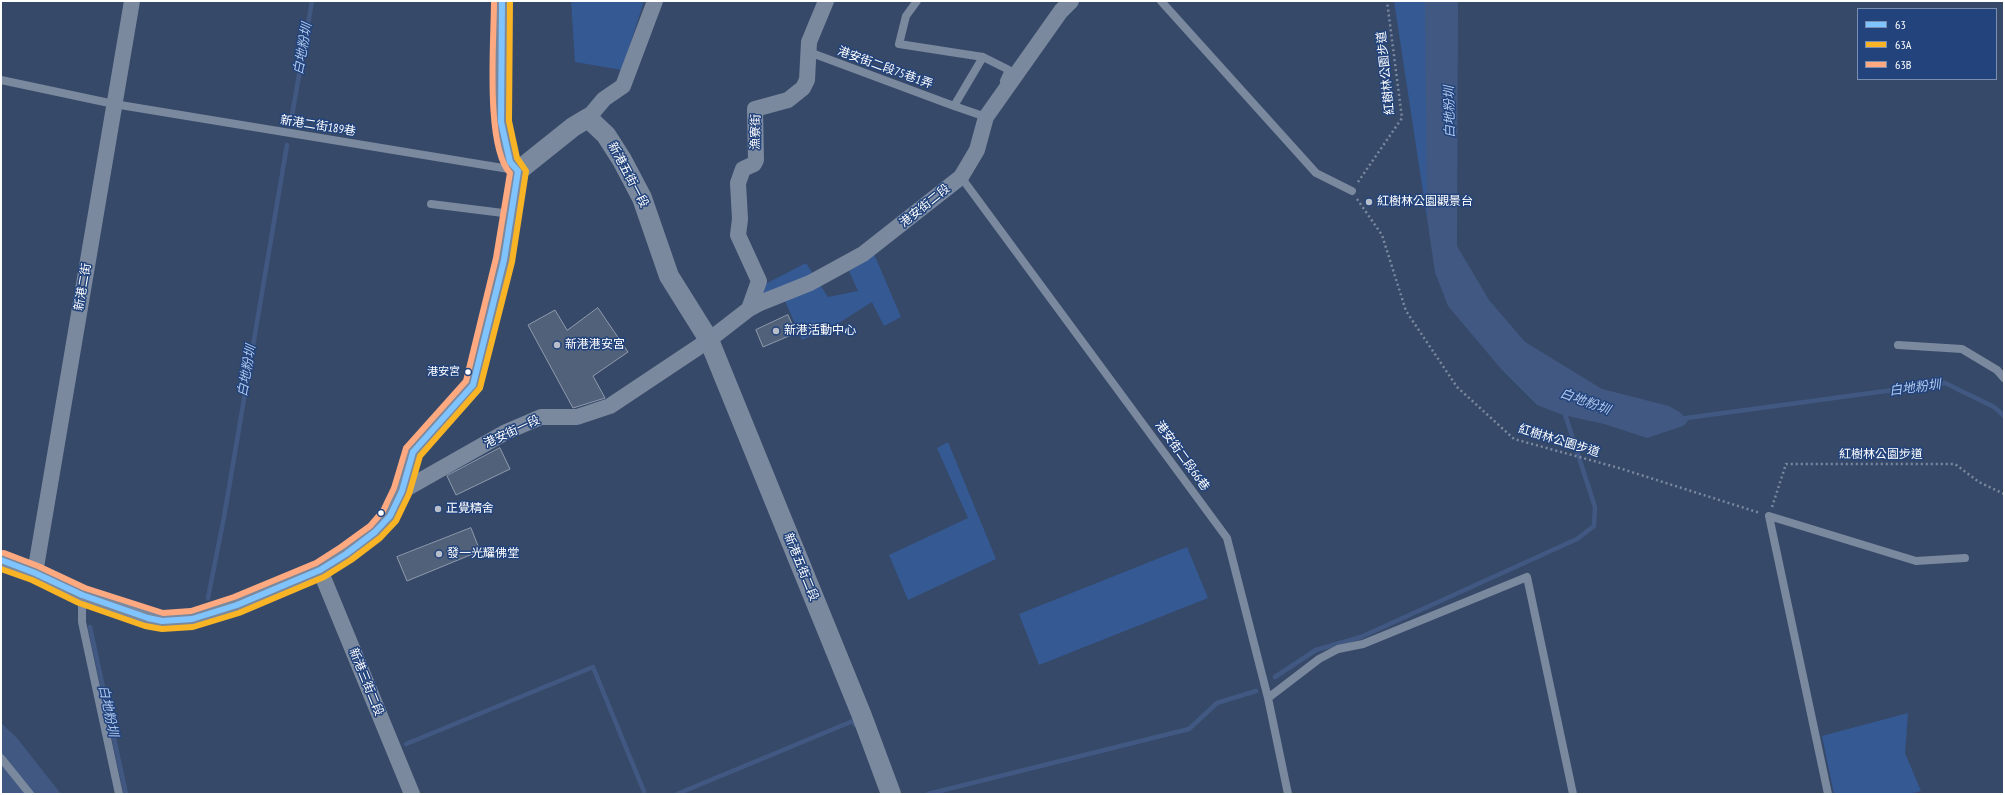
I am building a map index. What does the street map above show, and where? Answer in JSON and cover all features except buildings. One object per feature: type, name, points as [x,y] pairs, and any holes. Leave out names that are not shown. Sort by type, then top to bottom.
[{"type":"street","name":"新港二街","points":[[35,573],[132,1]]},
{"type":"street","points":[[502,1],[501,122],[510,162],[518,171]]},
{"type":"street","points":[[1,560],[35,573],[82,595],[162,621],[192,619],[237,605],[320,570],[346,554],[375,532],[390,516],[402,491],[413,452],[473,385],[504,260],[518,171],[573,127],[588,118],[604,99],[623,86],[655,1]]},
{"type":"street","name":"漁寮街","points":[[749,309],[758,281],[738,235],[739,178],[743,169],[754,164],[756,160],[755,109],[788,100],[797,95],[807,80],[809,42],[826,1]]},
{"type":"street","name":"港安街二段","points":[[709,340],[749,309],[810,282],[863,254],[961,177],[977,150],[986,117],[1061,11],[1071,1]]},
{"type":"street","name":"新港五街一段","points":[[588,118],[606,135],[622,160],[642,198],[669,276],[709,340]]},
{"type":"street","name":"港安街一段","points":[[402,491],[506,432],[541,417],[577,417],[610,406],[709,340]]},
{"type":"street","name":"新港五街二段","points":[[709,340],[862,716],[891,794]]},
{"type":"street","name":"新港三街二段","points":[[320,570],[412,794]]},
{"type":"lane","points":[[917,1],[906,16],[899,44],[983,57],[1009,70],[996,102]]},
{"type":"lane","points":[[1161,1],[1316,173],[1352,191]]},
{"type":"lane","name":"港安街二段75巷1弄","points":[[808,52],[986,117]]},
{"type":"lane","points":[[954,106],[983,57]]},
{"type":"lane","name":"新港二街189巷","points":[[1,80],[114,104],[518,171]]},
{"type":"lane","name":"港安街二段66巷","points":[[961,177],[1227,538],[1268,698],[1288,794]]},
{"type":"lane","points":[[431,204],[511,214]]},
{"type":"lane","points":[[1898,345],[1962,349],[1997,370],[2004,378]]},
{"type":"lane","points":[[1828,794],[1769,516],[1916,560],[1965,558]]},
{"type":"lane","points":[[1268,698],[1319,659],[1338,649],[1363,644],[1527,577],[1573,794]]},
{"type":"lane","points":[[82,595],[82,622],[119,794]]},
{"type":"lane","points":[[1,758],[30,794]]},
{"type":"path","name":"紅樹林公園步道","points":[[1387,1],[1402,118],[1352,191],[1382,236],[1406,311],[1457,387],[1514,439],[1619,468],[1769,516],[1786,464],[1955,464],[1979,482],[2004,494]]},
{"type":"shaded area","points":[[571,1],[644,1],[622,70],[575,62]]},
{"type":"shaded area","points":[[1394,1],[1438,1],[1427,218]]},
{"type":"shaded area","points":[[874,254],[901,317],[884,326],[872,302],[834,326],[802,340],[782,294],[748,293],[806,263],[828,297],[858,291],[849,271]]},
{"type":"shaded area","points":[[948,442],[996,559],[908,600],[889,555],[968,518],[937,448]]},
{"type":"shaded area","points":[[1187,547],[1208,598],[1039,665],[1019,614]]},
{"type":"shaded area","points":[[1908,713],[1905,753],[1921,791],[1909,794],[1834,794],[1822,736]]},
{"type":"water","points":[[1425,1],[1458,1],[1457,246],[1489,300],[1525,342],[1602,389],[1669,406],[1681,413],[1688,421],[1683,426],[1647,438],[1604,424],[1563,415],[1537,405],[1502,370],[1448,306],[1435,272],[1427,218]]},
{"type":"water","points":[[1,723],[17,738],[61,794],[34,794],[1,754]]},
{"type":"water","points":[[1,761],[27,794],[1,794]]},
{"type":"waterway","name":"白地粉圳","points":[[291,121],[312,1]]},
{"type":"waterway","name":"白地粉圳","points":[[208,598],[224,517],[287,145]]},
{"type":"waterway","name":"白地粉圳","points":[[1679,419],[1945,383],[1994,407],[2004,416]]},
{"type":"waterway","points":[[1275,677],[1316,650],[1361,637],[1577,539],[1594,526],[1595,507],[1564,411]]},
{"type":"waterway","name":"白地粉圳","points":[[90,627],[126,794]]},
{"type":"waterway","points":[[406,744],[593,667],[645,794]]},
{"type":"waterway","points":[[928,794],[1189,729],[1217,703],[1256,691]]},
{"type":"waterway","points":[[677,794],[853,721],[855,725]]},
{"type":"transit line","name":"63B","points":[[4,553],[38,566],[85,588],[163,613],[191,611],[234,597],[316,563],[370,526],[383,511],[394,488],[406,448],[466,381],[496,258],[510,173],[502,159],[497,140],[494,117],[492,65],[494,1]]},
{"type":"transit line","name":"63","points":[[1,560],[35,573],[82,595],[148,618],[162,621],[192,619],[237,605],[320,570],[346,554],[375,532],[390,516],[402,491],[413,452],[473,385],[504,260],[518,171],[510,162],[501,122],[502,1]]},
{"type":"transit line","name":"63A","points":[[1,569],[32,580],[79,603],[145,626],[162,629],[193,627],[239,613],[324,577],[351,560],[380,538],[396,521],[409,494],[420,456],[480,388],[512,262],[526,171],[517,158],[509,121],[510,1]]},
{"type":"place","name":"紅樹林公園觀景台","points":[[1369,202]]},
{"type":"place","name":"新港活動中心","points":[[776,331]]},
{"type":"place","name":"新港港安宮","points":[[557,345]]},
{"type":"place","name":"港安宮","points":[[468,372]]},
{"type":"place","name":"正覺精舍","points":[[438,509]]},
{"type":"place","name":"發一光耀佛堂","points":[[439,554]]}]
